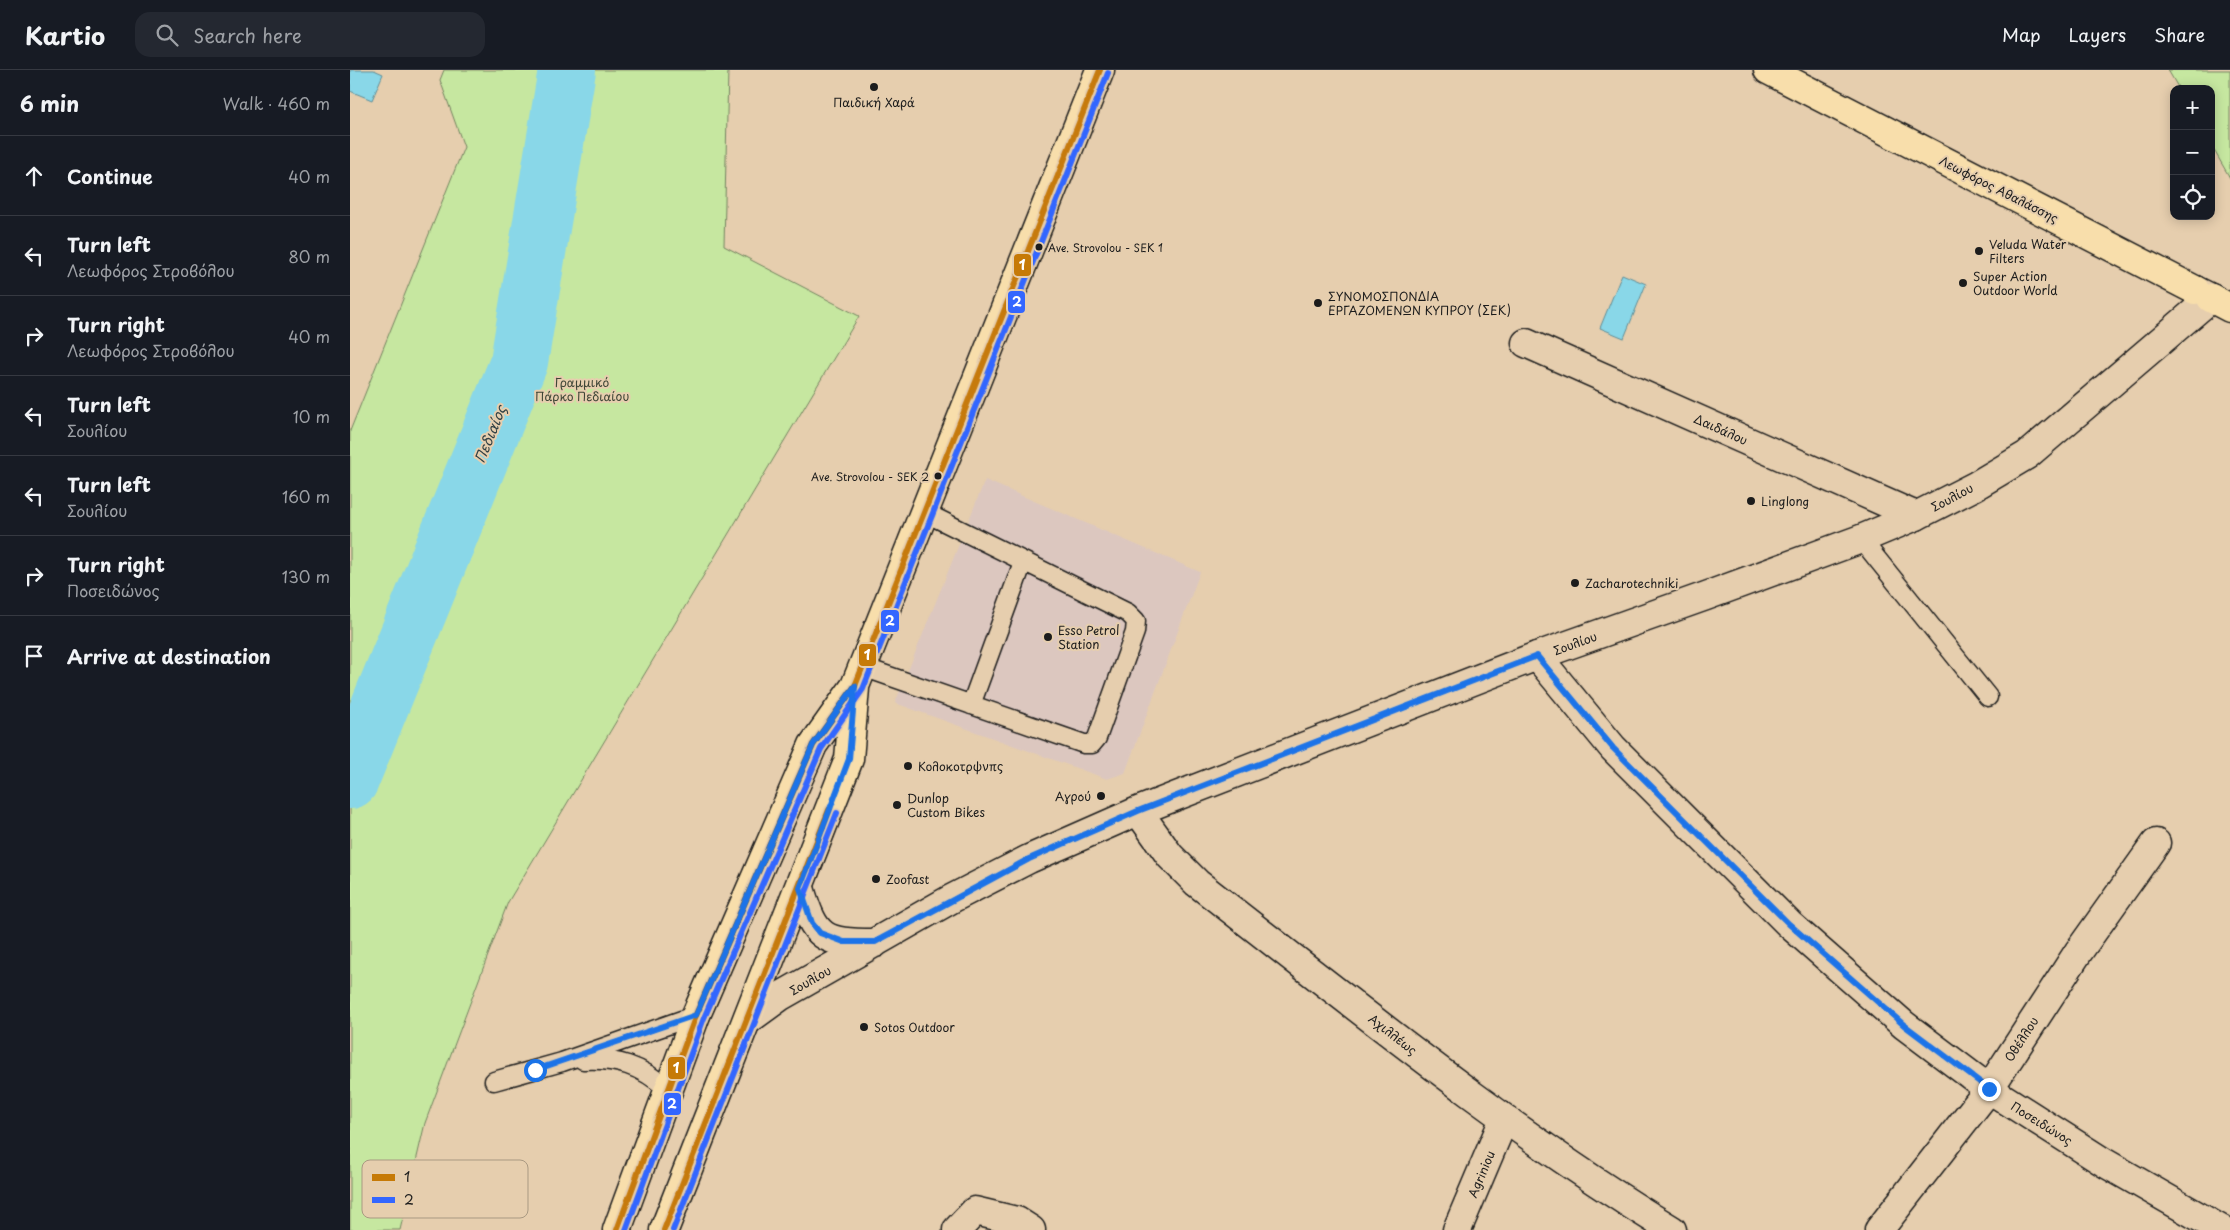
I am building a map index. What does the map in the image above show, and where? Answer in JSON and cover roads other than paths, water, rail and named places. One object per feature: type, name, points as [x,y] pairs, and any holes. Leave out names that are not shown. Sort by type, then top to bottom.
[{"type":"main road","points":[[617,1230],[667,1089],[696,1015],[813,745],[859,676],[1100,70]]},
{"type":"main road","name":"Λεωφόρος Αθαλάσσης","points":[[1768,70],[2212,299]]},
{"type":"main road","points":[[664,1230],[800,888],[849,759],[859,676]]},
{"type":"street","name":"Σουλίου","points":[[748,1020],[781,996],[875,942],[1029,859],[1138,811],[1537,656],[1861,539],[1916,516],[1975,486],[2027,455],[2212,299]]},
{"type":"street","name":"Δαιδάλου","points":[[1526,343],[1916,516]]},
{"type":"street","name":"Ποσειδώνος","points":[[1537,656],[1613,748],[1789,924],[1904,1025],[1989,1089],[2105,1163],[2222,1230]]},
{"type":"street","name":"Αχιλλέως","points":[[1138,811],[1170,856],[1197,883],[1504,1119],[1620,1198],[1672,1230]]},
{"type":"street","name":"Οθέλλου","points":[[1879,1230],[1989,1089],[2079,950],[2156,843]]},
{"type":"street","name":"Σουλίου","points":[[800,888],[812,923],[820,933],[844,942],[875,942]]},
{"type":"street","name":"Agriniou","points":[[1457,1230],[1504,1119]]},
{"type":"street","points":[[957,1230],[975,1211],[1017,1221],[1031,1230]]},
{"type":"street","points":[[2222,1230],[2230,1218]]},
{"type":"lane","points":[[859,676],[971,705],[1084,744],[1092,744],[1097,738],[1135,632],[1136,621],[1128,613],[924,512]]},
{"type":"lane","points":[[1861,539],[1988,697]]},
{"type":"lane","points":[[971,705],[1023,562]]},
{"type":"lane","points":[[494,1081],[562,1062],[696,1015]]},
{"type":"lane","points":[[562,1062],[604,1059],[620,1062],[638,1068],[655,1078],[667,1089]]},
{"type":"water","points":[[350,70],[374,70],[383,74],[372,100],[350,91]]},
{"type":"water","points":[[1622,274],[1646,284],[1624,338],[1600,328]]},
{"type":"waterway","name":"Πεδιαίος","points":[[350,780],[519,362],[567,70]]},
{"type":"place","name":"Παιδική Χαρά","points":[[874,87]]},
{"type":"place","name":"Ave. Strovolou - SEK 1","points":[[1039,247]]},
{"type":"place","name":"Veluda Water Filters","points":[[1979,251]]},
{"type":"place","name":"Super Action Outdoor World","points":[[1963,283]]},
{"type":"place","name":"ΣΥΝΟΜΟΣΠΟΝΔΙΑ ΕΡΓΑΖΟΜΕΝΩΝ ΚΥΠΡΟΥ (ΣΕΚ)","points":[[1318,303]]},
{"type":"place","name":"Ave. Strovolou - SEK 2","points":[[938,476]]},
{"type":"place","name":"Linglong","points":[[1751,501]]},
{"type":"place","name":"Zacharotechniki","points":[[1575,583]]},
{"type":"place","name":"Esso Petrol Station","points":[[1048,637]]},
{"type":"place","name":"Κολοκοτρψνπς","points":[[908,766]]},
{"type":"place","name":"Αγρού","points":[[1101,796]]},
{"type":"place","name":"Dunlop Custom Bikes","points":[[897,805]]},
{"type":"place","name":"Zoofast","points":[[876,879]]},
{"type":"place","name":"Sotos Outdoor","points":[[864,1027]]},
{"type":"park label","name":"Γραμμικό Πάρκο Πεδιαίου","points":[[582,389]]}]
